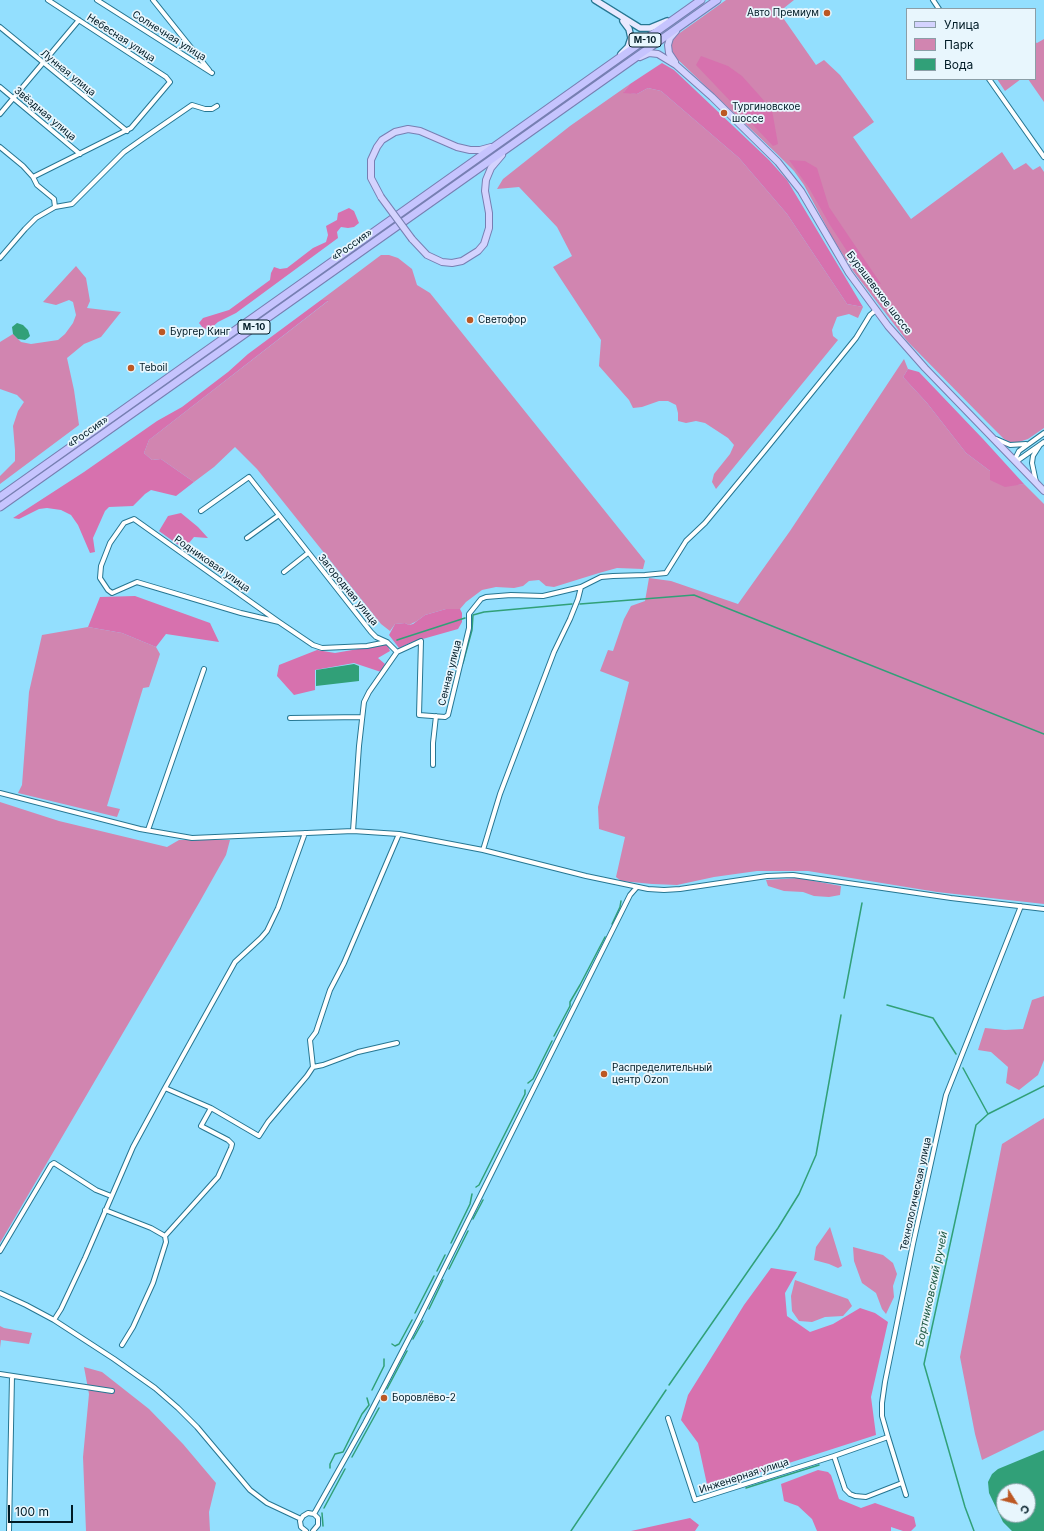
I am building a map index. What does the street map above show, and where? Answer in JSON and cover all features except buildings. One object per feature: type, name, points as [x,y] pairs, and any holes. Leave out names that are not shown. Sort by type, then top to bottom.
[{"type":"highway","name":"«Россия»","points":[[0,497],[701,0]]},
{"type":"highway","name":"«Россия»","points":[[0,507],[716,0]]},
{"type":"main road","points":[[595,0],[636,26],[646,29],[678,16]]},
{"type":"main road","points":[[612,64],[628,47],[631,38],[628,26],[615,14]]},
{"type":"main road","name":"Бурашевское шоссе","points":[[676,65],[669,53],[668,43],[671,36],[683,24]]},
{"type":"main road","name":"Бурашевское шоссе","points":[[631,60],[646,54],[655,53],[663,56],[676,65],[767,151],[792,178],[836,252],[876,310],[925,368],[1044,491]]},
{"type":"main road","points":[[503,141],[487,149],[470,150],[457,147],[420,131],[408,129],[395,132],[382,140],[371,160],[371,178],[381,197],[412,239],[427,255],[442,262],[457,262],[465,260],[478,251],[484,244],[489,228],[489,213],[485,191],[488,174],[495,162],[508,147]]},
{"type":"street","name":"Небесная улица","points":[[48,0],[169,80],[169,85],[127,131]]},
{"type":"street","name":"Солнечная улица","points":[[97,0],[212,73],[153,0]]},
{"type":"street","points":[[0,114],[79,20]]},
{"type":"street","name":"Лунная улица","points":[[0,27],[127,131]]},
{"type":"street","points":[[990,80],[1044,157]]},
{"type":"street","name":"Звёздная улица","points":[[0,87],[80,154]]},
{"type":"street","points":[[0,258],[36,218],[55,207],[72,204],[124,152],[141,140],[192,105],[205,109],[212,109],[217,106]]},
{"type":"street","points":[[33,177],[127,131]]},
{"type":"street","points":[[0,147],[23,166],[33,177],[37,185],[54,198],[55,207]]},
{"type":"street","points":[[483,850],[500,794],[549,666],[578,599],[581,587],[601,577],[666,573],[686,542],[705,523],[771,444],[856,338],[870,315],[876,310]]},
{"type":"street","points":[[1016,461],[1019,451],[1028,443],[1044,433]]},
{"type":"street","points":[[995,439],[1010,445],[1028,443]]},
{"type":"street","points":[[1016,461],[1042,443]]},
{"type":"street","points":[[1036,482],[1032,463],[1033,456],[1042,443]]},
{"type":"street","name":"Загородная улица","points":[[201,511],[249,477],[371,632],[376,637],[387,642],[397,652]]},
{"type":"street","points":[[247,538],[279,515]]},
{"type":"street","name":"Родниковая улица","points":[[279,622],[241,613],[136,582],[114,593],[110,592],[100,578],[101,566],[106,550],[114,535],[124,523],[130,519],[136,520],[305,640],[322,648],[367,646],[387,642]]},
{"type":"street","points":[[284,572],[308,553]]},
{"type":"street","name":"Сенная улица","points":[[397,652],[421,641],[419,715],[445,717],[448,715],[469,628],[469,614],[481,599],[486,597],[511,595],[543,596],[581,587]]},
{"type":"street","points":[[353,831],[364,702],[369,692],[397,652]]},
{"type":"street","points":[[148,830],[204,669]]},
{"type":"street","points":[[433,765],[433,743],[436,716]]},
{"type":"street","points":[[290,718],[362,717]]},
{"type":"street","points":[[0,793],[140,830],[148,830],[192,838],[353,831],[399,834],[483,850],[637,887],[656,890],[672,890],[767,876],[793,875],[1044,909]]},
{"type":"street","points":[[54,1320],[61,1309],[85,1258],[133,1147],[165,1088],[235,962],[267,931],[278,908],[305,833]]},
{"type":"street","points":[[165,1088],[211,1108],[259,1136],[268,1122],[314,1067],[310,1040],[316,1032],[330,990],[344,963],[399,834]]},
{"type":"street","points":[[314,1514],[365,1423],[422,1313],[630,895],[637,887]]},
{"type":"street","name":"Технологическая улица","points":[[906,1494],[888,1437],[882,1409],[885,1382],[942,1110],[955,1072],[1022,906]]},
{"type":"street","points":[[314,1067],[358,1052],[397,1043]]},
{"type":"street","points":[[165,1236],[218,1177],[231,1148],[232,1144],[228,1140],[201,1126],[211,1108]]},
{"type":"street","points":[[0,1251],[51,1165],[54,1163],[96,1190],[111,1196]]},
{"type":"street","points":[[105,1210],[150,1228],[165,1236]]},
{"type":"street","points":[[122,1345],[134,1327],[153,1283],[166,1242],[165,1236]]},
{"type":"street","points":[[0,1293],[54,1320],[114,1359],[169,1399],[197,1427],[250,1490],[267,1503],[301,1519]]},
{"type":"street","points":[[0,1374],[112,1391]]},
{"type":"street","points":[[9,1531],[12,1376]]},
{"type":"street","name":"Инженерная улица","points":[[668,1418],[696,1500],[834,1456],[888,1437]]},
{"type":"street","points":[[834,1456],[845,1489],[850,1494],[855,1496],[866,1496],[902,1482]]},
{"type":"street","points":[[690,1502],[696,1500]]},
{"type":"street","points":[[306,1531],[301,1527],[301,1519],[305,1514],[314,1514]]},
{"type":"street","points":[[314,1514],[319,1522],[316,1530]]},
{"type":"green space","points":[[726,0],[794,0],[779,12],[816,65],[824,60],[840,75],[874,122],[853,137],[911,219],[1002,152],[1014,170],[1026,163],[1033,170],[1040,166],[1044,172],[1044,428],[1028,439],[1019,442],[1010,442],[1004,439],[985,420],[907,341],[853,271],[832,237],[804,185],[794,171],[674,56],[671,46],[674,37]]},
{"type":"green space","points":[[1044,39],[1044,102],[1029,80],[1036,80],[1037,43]]},
{"type":"green space","points":[[998,80],[1020,80],[1005,91]]},
{"type":"green space","points":[[630,84],[624,92],[637,94],[648,88],[661,91],[739,158],[787,214],[847,304],[863,307],[858,318],[849,314],[837,317],[832,330],[833,336],[838,340],[716,489],[712,482],[714,474],[730,454],[734,445],[728,438],[705,423],[696,421],[686,423],[678,421],[676,405],[668,401],[659,401],[642,407],[633,408],[629,400],[599,366],[601,340],[553,267],[572,256],[557,227],[519,187],[497,189],[503,179],[570,126]]},
{"type":"green space","points":[[381,255],[389,255],[398,258],[412,269],[417,285],[430,293],[645,561],[643,569],[617,568],[554,587],[546,586],[539,580],[529,581],[523,586],[514,588],[496,587],[482,590],[466,602],[460,609],[446,609],[425,615],[409,625],[405,623],[395,624],[390,631],[381,624],[257,469],[235,447],[214,467],[194,482],[161,459],[152,460],[144,453],[149,440],[328,301],[321,300]]},
{"type":"green space","points":[[76,266],[86,278],[90,301],[87,308],[121,312],[101,337],[84,344],[67,358],[74,390],[79,425],[0,484],[0,476],[15,461],[13,426],[18,411],[24,402],[17,395],[0,389],[0,342],[13,334],[21,342],[31,344],[58,340],[65,334],[73,323],[76,315],[73,302],[69,300],[56,305],[43,302]]},
{"type":"green space","points":[[904,359],[908,369],[903,377],[927,403],[966,453],[990,471],[1015,485],[1024,484],[1044,504],[1044,904],[937,892],[808,871],[757,871],[714,877],[677,885],[621,881],[616,877],[625,837],[599,829],[598,807],[629,682],[600,671],[608,650],[613,651],[624,619],[631,606],[645,601],[649,578],[671,581],[738,604],[790,531]]},
{"type":"green space","points":[[88,627],[122,633],[156,647],[160,654],[149,687],[143,688],[107,806],[120,809],[117,817],[18,793],[22,785],[29,692],[42,635]]},
{"type":"green space","points":[[0,802],[59,821],[167,847],[179,840],[230,840],[226,855],[199,903],[0,1243]]},
{"type":"green space","points":[[798,878],[841,886],[840,895],[829,897],[814,896],[803,892],[784,891],[768,886],[766,880]]},
{"type":"green space","points":[[1044,996],[1044,1060],[1038,1075],[1019,1090],[1006,1083],[1008,1067],[991,1052],[978,1050],[985,1028],[1005,1030],[1023,1029],[1032,1000]]},
{"type":"green space","points":[[1044,1118],[1044,1430],[982,1460],[975,1434],[960,1357],[1002,1144]]},
{"type":"green space","points":[[830,1227],[842,1266],[838,1268],[814,1260],[816,1247]]},
{"type":"green space","points":[[853,1247],[883,1255],[893,1263],[897,1274],[893,1286],[894,1297],[886,1314],[882,1309],[876,1293],[862,1283],[854,1261]]},
{"type":"green space","points":[[795,1280],[848,1299],[852,1306],[843,1316],[825,1317],[812,1322],[799,1321],[792,1311],[791,1296]]},
{"type":"green space","points":[[0,1326],[32,1333],[29,1344],[1,1340],[0,1348]]},
{"type":"green space","points":[[84,1367],[102,1372],[149,1409],[183,1444],[216,1483],[209,1512],[210,1531],[86,1531],[83,1457],[89,1394]]},
{"type":"shaded area","points":[[701,56],[728,66],[742,76],[759,95],[772,110],[778,144],[773,146],[696,65]]},
{"type":"shaded area","points":[[662,63],[674,70],[769,160],[787,180],[863,307],[847,304],[787,214],[739,158],[661,91],[648,88],[637,94],[623,93],[630,84]]},
{"type":"shaded area","points":[[789,160],[805,161],[817,168],[829,207],[881,284],[865,279],[830,225],[809,188]]},
{"type":"shaded area","points":[[349,208],[354,211],[359,223],[354,227],[341,227],[337,232],[338,238],[236,313],[218,322],[209,330],[203,328],[199,323],[203,318],[229,310],[270,280],[274,267],[280,269],[287,268],[313,248],[326,242],[328,235],[326,226],[337,220],[338,213]]},
{"type":"shaded area","points":[[321,300],[329,300],[149,440],[144,453],[152,460],[161,459],[194,482],[176,496],[151,490],[133,506],[109,507],[105,511],[93,538],[95,552],[90,553],[78,525],[71,515],[61,510],[47,508],[39,509],[19,519],[13,518],[84,472],[157,421],[182,407],[228,372],[248,354]]},
{"type":"shaded area","points":[[908,369],[919,372],[1024,484],[1005,487],[990,480],[990,471],[966,453],[927,403],[903,377]]},
{"type":"shaded area","points":[[181,513],[198,527],[208,538],[194,537],[184,549],[159,531],[168,516]]},
{"type":"shaded area","points":[[135,596],[210,623],[219,642],[166,634],[156,647],[122,633],[88,627],[100,597]]},
{"type":"shaded area","points":[[446,609],[460,609],[462,613],[462,622],[458,629],[412,642],[399,648],[389,635],[395,624],[413,624],[425,615]]},
{"type":"shaded area","points":[[387,644],[390,651],[378,658],[385,664],[381,672],[354,663],[315,670],[315,690],[294,695],[277,676],[279,665],[317,650],[335,653]]},
{"type":"shaded area","points":[[771,1268],[797,1272],[785,1293],[787,1316],[810,1332],[833,1324],[860,1308],[875,1313],[888,1322],[871,1397],[876,1435],[708,1489],[698,1443],[681,1420],[688,1395],[744,1305]]},
{"type":"shaded area","points":[[818,1470],[828,1472],[831,1475],[839,1499],[861,1508],[875,1503],[914,1517],[916,1526],[911,1531],[903,1531],[891,1527],[891,1531],[817,1531],[812,1519],[798,1506],[784,1501],[781,1484]]},
{"type":"shaded area","points":[[690,1518],[699,1525],[695,1531],[631,1531]]},
{"type":"water","points":[[17,323],[23,325],[28,330],[30,336],[25,340],[18,339],[13,334],[12,327]]},
{"type":"water","points":[[354,664],[359,666],[359,681],[316,686],[316,670]]},
{"type":"water","points":[[1044,1450],[1044,1531],[1012,1531],[1004,1523],[1036,1523],[1036,1483],[996,1483],[996,1508],[989,1493],[988,1482],[992,1474],[998,1469]]},
{"type":"waterway","points":[[580,604],[694,595],[1044,734]]},
{"type":"waterway","points":[[463,663],[472,630],[473,615],[484,612],[572,604]]},
{"type":"waterway","points":[[397,640],[465,618]]},
{"type":"waterway","points":[[612,924],[620,907],[621,901]]},
{"type":"waterway","points":[[844,998],[862,903]]},
{"type":"waterway","points":[[554,1036],[570,1006],[570,1002],[605,937]]},
{"type":"waterway","points":[[887,1005],[933,1018],[956,1054]]},
{"type":"waterway","points":[[669,1385],[778,1228],[799,1194],[816,1155],[841,1015]]},
{"type":"waterway","points":[[528,1083],[533,1079],[552,1041]]},
{"type":"waterway","points":[[963,1068],[988,1114]]},
{"type":"waterway","name":"Бортниковский ручей","points":[[974,1531],[965,1507],[924,1364],[976,1125],[988,1114],[1044,1086]]},
{"type":"waterway","points":[[476,1187],[479,1185],[525,1094],[525,1090]]},
{"type":"waterway","points":[[451,1243],[470,1204],[472,1194]]},
{"type":"waterway","points":[[473,1219],[483,1200]]},
{"type":"waterway","points":[[449,1269],[468,1231]]},
{"type":"waterway","points":[[437,1271],[445,1255]]},
{"type":"waterway","points":[[415,1313],[434,1276]]},
{"type":"waterway","points":[[429,1309],[443,1280]]},
{"type":"waterway","points":[[392,1344],[395,1346],[399,1344],[412,1320]]},
{"type":"waterway","points":[[413,1339],[423,1321]]},
{"type":"waterway","points":[[387,1389],[407,1351]]},
{"type":"waterway","points":[[372,1390],[384,1366],[384,1359]]},
{"type":"waterway","points":[[571,1531],[666,1390]]},
{"type":"waterway","points":[[330,1468],[330,1464],[335,1454],[343,1452],[362,1414],[369,1405],[367,1398]]},
{"type":"waterway","points":[[352,1457],[379,1408]]},
{"type":"waterway","points":[[746,1488],[819,1465]]},
{"type":"waterway","points":[[324,1508],[345,1469]]},
{"type":"waterway","points":[[322,1513],[323,1526]]},
{"type":"place","name":"Авто Премиум","points":[[827,13]]},
{"type":"place","name":"Тургиновское шоссе","points":[[724,113]]},
{"type":"place","name":"Светофор","points":[[470,320]]},
{"type":"place","name":"Бургер Кинг","points":[[162,332]]},
{"type":"place","name":"Teboil","points":[[131,368]]},
{"type":"place","name":"Распределительный центр Ozon","points":[[604,1074]]},
{"type":"place","name":"Боровлёво-2","points":[[384,1398]]}]
